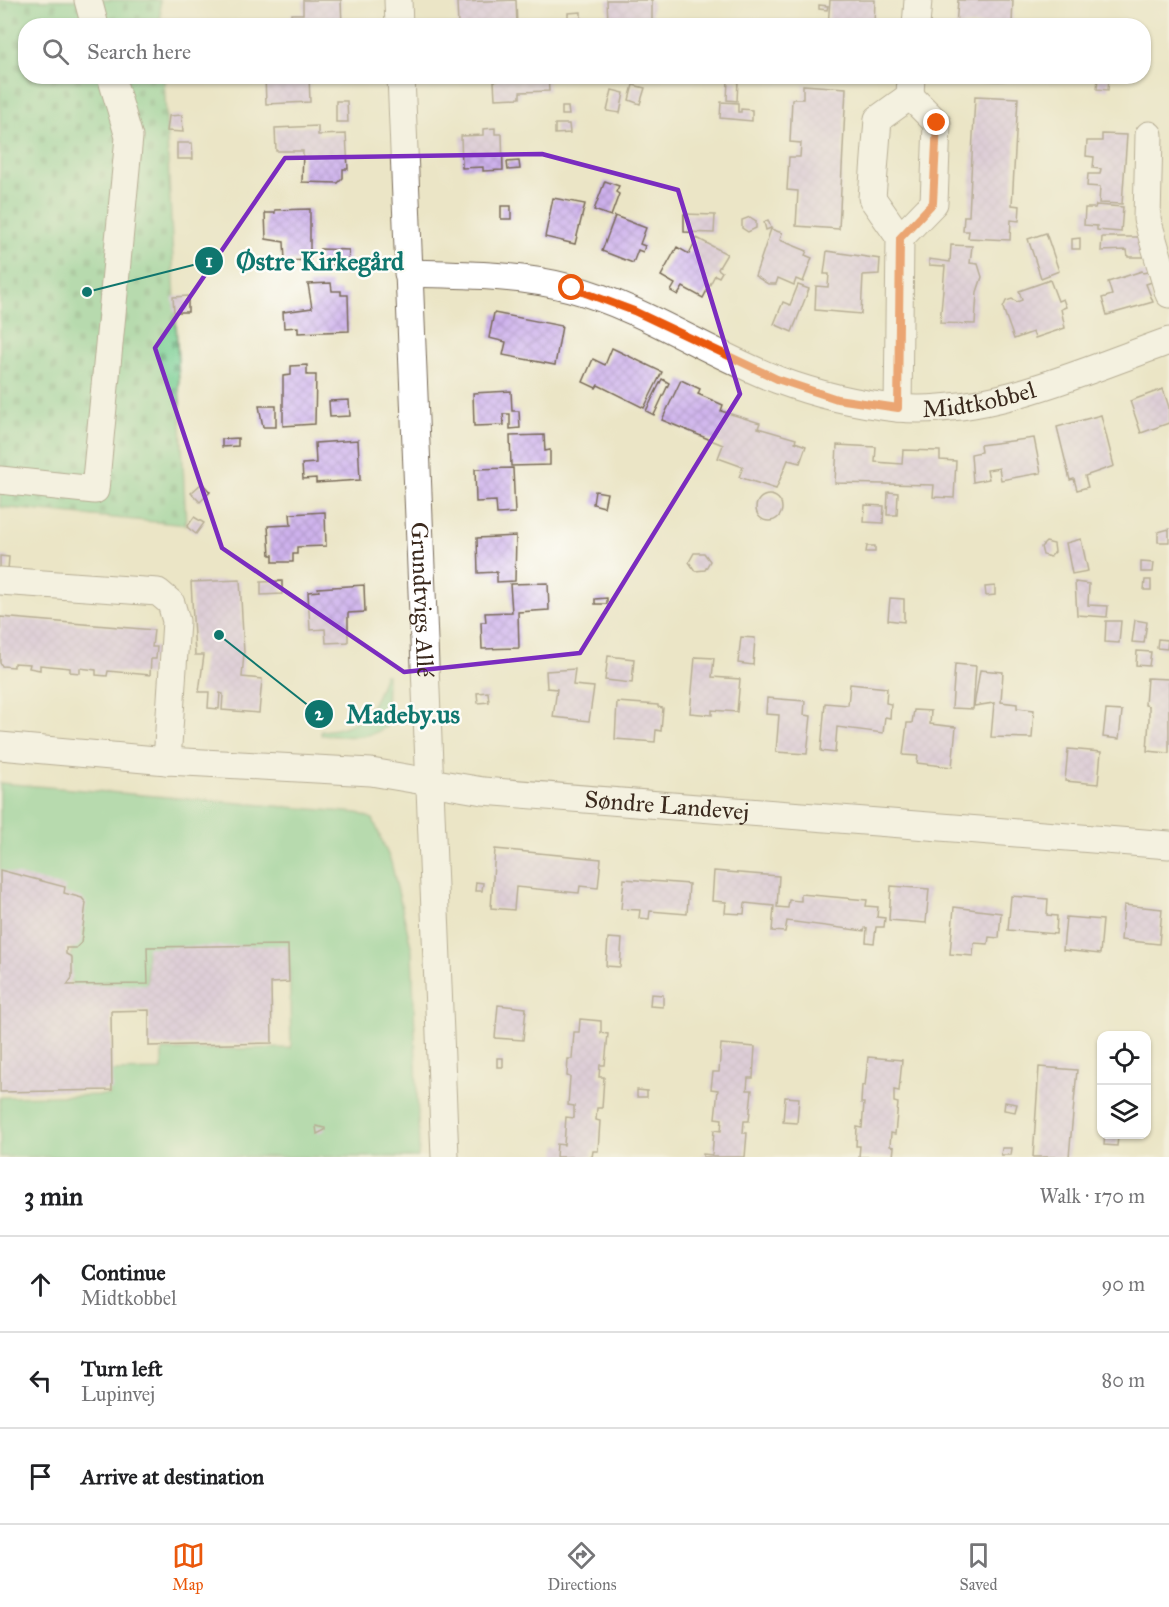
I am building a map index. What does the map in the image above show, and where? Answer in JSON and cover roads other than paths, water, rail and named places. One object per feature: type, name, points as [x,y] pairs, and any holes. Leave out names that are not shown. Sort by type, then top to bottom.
[{"type":"street","points":[[88,0],[93,18]]},
{"type":"street","points":[[399,0],[399,18]]},
{"type":"street","points":[[917,18],[918,0]]},
{"type":"street","points":[[0,480],[95,490],[129,136],[113,84]]},
{"type":"street","name":"Grundtvigs Allé","points":[[401,84],[445,1157]]},
{"type":"street","points":[[898,408],[900,238],[873,198],[873,187],[878,119],[911,86],[937,123],[933,203],[900,238]]},
{"type":"street","points":[[1149,135],[1147,219],[1169,294]]},
{"type":"street","name":"Midtkobbel","points":[[408,273],[519,277],[572,288],[634,311],[777,379],[837,399],[898,408],[960,406],[1027,391],[1169,341]]},
{"type":"street","points":[[0,581],[158,592],[171,603],[176,621],[167,761]]},
{"type":"street","name":"Søndre Landevej","points":[[0,746],[167,761],[371,772],[430,784],[483,791],[1169,844]]},
{"type":"place","name":"Østre Kirkegård","points":[[87,292]]},
{"type":"place","name":"Madeby.us","points":[[219,635]]}]
